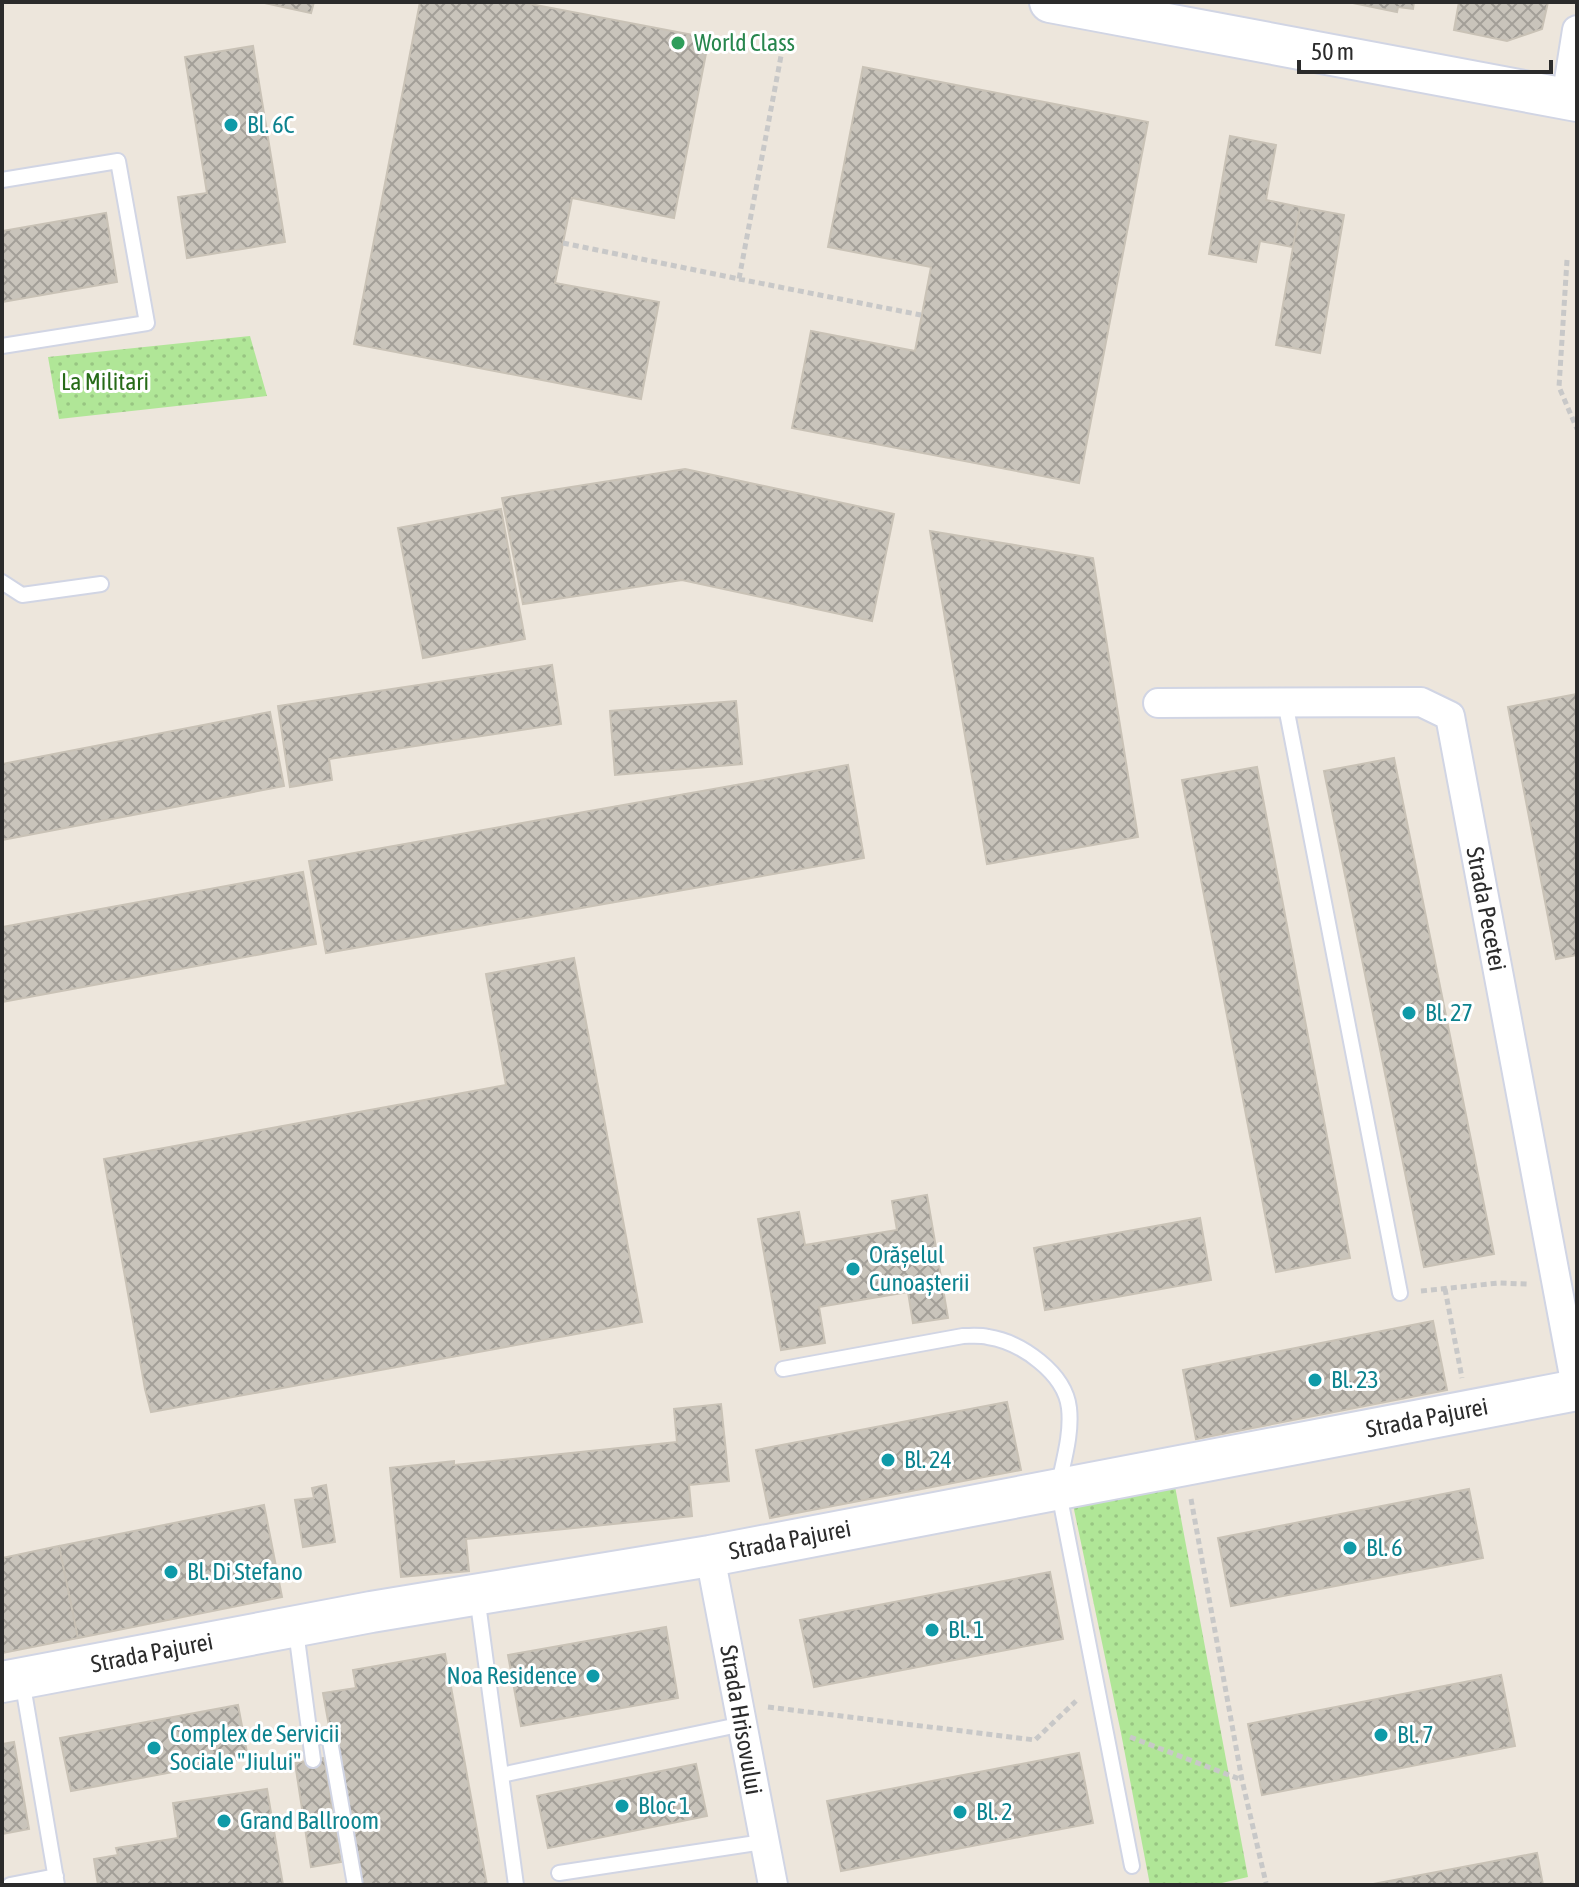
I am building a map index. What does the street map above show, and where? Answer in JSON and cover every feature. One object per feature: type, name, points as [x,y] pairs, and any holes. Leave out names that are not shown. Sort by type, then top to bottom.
[{"type":"street","points":[[1050,2],[1127,9],[1572,100],[1577,30]]},
{"type":"street","name":"Strada Pecetei","points":[[1158,703],[1421,702],[1450,716],[1577,1391]]},
{"type":"street","name":"Strada Pajurei","points":[[12,1680],[295,1626],[710,1556],[1577,1391]]},
{"type":"street","name":"Strada Hrisovului","points":[[710,1556],[773,1885]]},
{"type":"lane","points":[[2,180],[118,161],[147,323],[2,346]]},
{"type":"lane","points":[[2,582],[22,595],[101,584]]},
{"type":"lane","points":[[1285,702],[1400,1293]]},
{"type":"lane","points":[[783,1369],[963,1336],[989,1337],[1015,1345],[1040,1362],[1059,1383],[1069,1404],[1070,1431],[1058,1488],[1132,1866]]},
{"type":"lane","points":[[476,1594],[516,1885]]},
{"type":"lane","points":[[295,1626],[313,1760]]},
{"type":"lane","points":[[10,1885],[56,1881],[12,1680]]},
{"type":"lane","points":[[501,1775],[741,1714]]},
{"type":"lane","points":[[310,1738],[329,1735],[355,1885]]},
{"type":"lane","points":[[559,1873],[763,1842]]},
{"type":"path","points":[[739,279],[781,56]]},
{"type":"path","points":[[563,243],[921,315]]},
{"type":"path","points":[[1567,260],[1559,387],[1577,429]]},
{"type":"path","points":[[1400,1293],[1499,1283],[1557,1285]]},
{"type":"path","points":[[1445,1289],[1468,1411]]},
{"type":"path","points":[[1184,1464],[1242,1780],[1266,1883]]},
{"type":"path","points":[[741,1714],[1035,1740],[1096,1683]]},
{"type":"path","points":[[1106,1734],[1121,1733],[1242,1780]]},
{"type":"green space","name":"La Militari","points":[[250,336],[267,396],[59,419],[48,357]]},
{"type":"green space","points":[[1174,1481],[1248,1877],[1213,1885],[1150,1885],[1072,1500]]},
{"type":"building","points":[[260,2],[314,2],[311,13]]},
{"type":"building","points":[[420,2],[520,2],[709,38],[674,218],[572,198],[555,283],[659,302],[641,399],[354,344]]},
{"type":"building","points":[[1348,2],[1414,2],[1413,9],[1398,7],[1397,12]]},
{"type":"building","points":[[1459,2],[1548,2],[1542,29],[1507,41],[1454,30]]},
{"type":"building","name":"Bl. 6C","points":[[253,46],[285,242],[187,258],[178,197],[207,193],[185,57]]},
{"type":"building","points":[[863,67],[1148,122],[1079,483],[792,428],[811,331],[915,351],[931,267],[828,247]]},
{"type":"building","points":[[1230,136],[1276,145],[1266,200],[1300,207],[1293,247],[1260,241],[1256,262],[1209,254]]},
{"type":"building","points":[[1300,207],[1344,215],[1320,353],[1276,345]]},
{"type":"building","points":[[106,213],[117,282],[2,302],[2,231]]},
{"type":"building","points":[[685,469],[894,514],[872,621],[682,580],[523,604],[502,498]]},
{"type":"building","points":[[501,509],[525,639],[423,658],[398,528]]},
{"type":"building","points":[[930,531],[1093,558],[1138,837],[987,864]]},
{"type":"building","points":[[552,665],[561,724],[329,759],[332,780],[290,787],[278,706]]},
{"type":"building","points":[[1577,694],[1577,955],[1556,959],[1508,707]]},
{"type":"building","points":[[736,701],[742,764],[615,775],[610,711]]},
{"type":"building","points":[[270,712],[284,786],[2,840],[2,764]]},
{"type":"building","name":"Bl. 27","points":[[1394,758],[1494,1254],[1424,1267],[1324,771]]},
{"type":"building","points":[[848,765],[864,858],[326,953],[309,861]]},
{"type":"building","points":[[1257,767],[1350,1258],[1276,1272],[1182,780]]},
{"type":"building","points":[[303,872],[316,944],[2,1002],[2,927]]},
{"type":"building","points":[[574,958],[642,1322],[151,1412],[104,1159],[506,1085],[486,974]]},
{"type":"building","name":"Orășelul Cunoașterii","points":[[927,1195],[948,1318],[913,1323],[908,1292],[819,1307],[825,1343],[781,1350],[758,1219],[799,1212],[805,1245],[897,1230],[892,1201]]},
{"type":"building","points":[[1200,1218],[1211,1280],[1045,1310],[1034,1248]]},
{"type":"building","name":"Bl. 23","points":[[1433,1321],[1447,1390],[1196,1439],[1183,1370]]},
{"type":"building","name":"Bl. 24","points":[[1007,1402],[1021,1470],[770,1518],[756,1450]]},
{"type":"building","points":[[721,1404],[729,1481],[689,1485],[692,1516],[466,1539],[469,1571],[401,1577],[390,1468],[454,1461],[454,1465],[677,1442],[674,1409]]},
{"type":"building","points":[[326,1485],[335,1542],[303,1547],[295,1500],[314,1498],[312,1488]]},
{"type":"building","name":"Bl. 6","points":[[1469,1489],[1483,1558],[1231,1606],[1218,1538]]},
{"type":"building","name":"Bl. Di Stefano","points":[[264,1505],[282,1597],[78,1638],[59,1546]]},
{"type":"building","points":[[59,1546],[78,1638],[2,1653],[2,1558]]},
{"type":"building","name":"Bl. 1","points":[[1050,1572],[1063,1639],[814,1687],[800,1620]]},
{"type":"building","name":"Noa Residence","points":[[666,1627],[678,1698],[521,1726],[508,1655]]},
{"type":"building","points":[[445,1654],[487,1885],[358,1885],[323,1693],[356,1688],[353,1670]]},
{"type":"building","name":"Bl. 7","points":[[1501,1675],[1515,1746],[1262,1795],[1248,1724]]},
{"type":"building","name":"Complex de Servicii Sociale \"Jiului\"","points":[[238,1705],[248,1758],[71,1791],[60,1738]]},
{"type":"building","points":[[14,1742],[29,1829],[2,1834],[2,1744]]},
{"type":"building","name":"Bl. 2","points":[[1079,1753],[1093,1823],[841,1871],[827,1801]]},
{"type":"building","points":[[324,1758],[341,1862],[311,1867],[295,1763]]},
{"type":"building","name":"Bloc 1","points":[[696,1764],[707,1816],[548,1848],[537,1796]]},
{"type":"building","name":"Grand Ballroom","points":[[267,1789],[283,1885],[98,1885],[94,1859],[118,1855],[116,1848],[178,1838],[173,1803]]},
{"type":"building","points":[[1537,1853],[1543,1885],[1368,1885]]},
{"type":"place","name":"World Class","points":[[678,43]]},
{"type":"place","name":"Bl. 6C","points":[[231,125]]},
{"type":"place","name":"Bl. 27","points":[[1409,1013]]},
{"type":"place","name":"Orășelul Cunoașterii","points":[[853,1269]]},
{"type":"place","name":"Bl. 23","points":[[1315,1380]]},
{"type":"place","name":"Bl. 24","points":[[888,1460]]},
{"type":"place","name":"Bl. 6","points":[[1350,1548]]},
{"type":"place","name":"Bl. Di Stefano","points":[[171,1572]]},
{"type":"place","name":"Bl. 1","points":[[932,1630]]},
{"type":"place","name":"Noa Residence","points":[[593,1676]]},
{"type":"place","name":"Bl. 7","points":[[1381,1735]]},
{"type":"place","name":"Complex de Servicii Sociale \"Jiului\"","points":[[154,1748]]},
{"type":"place","name":"Bloc 1","points":[[622,1806]]},
{"type":"place","name":"Bl. 2","points":[[960,1812]]},
{"type":"place","name":"Grand Ballroom","points":[[224,1821]]}]
